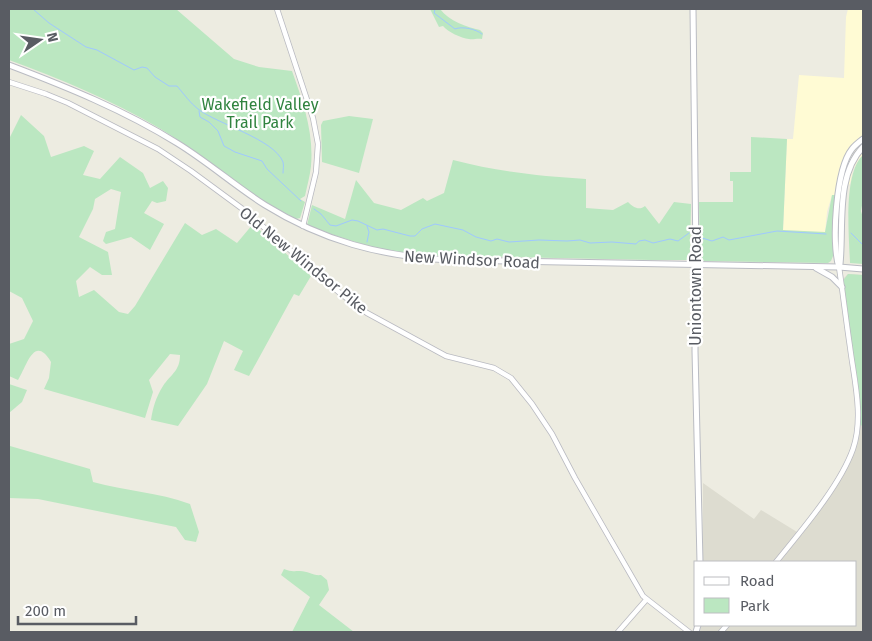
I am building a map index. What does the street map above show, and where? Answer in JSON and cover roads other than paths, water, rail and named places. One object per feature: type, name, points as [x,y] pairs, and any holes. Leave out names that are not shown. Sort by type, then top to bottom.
[{"type":"main road","name":"Uniontown Road","points":[[693,9],[695,351],[700,561]]},
{"type":"main road","name":"New Windsor Road","points":[[9,65],[72,89],[142,123],[179,144],[264,204],[303,226],[353,246],[424,259],[863,269]]},
{"type":"main road","points":[[839,267],[837,260],[836,206],[839,189],[850,150],[863,139]]},
{"type":"main road","points":[[839,267],[842,206],[845,188],[854,157],[863,147]]},
{"type":"main road","points":[[813,267],[832,277],[842,287]]},
{"type":"street","points":[[277,9],[314,118],[318,144],[316,172],[303,226]]},
{"type":"street","name":"Old New Windsor Pike","points":[[9,82],[46,94],[74,107],[134,136],[185,167],[261,224],[341,294],[367,313],[446,356],[494,368],[511,378],[546,425],[646,600]]},
{"type":"street","points":[[777,561],[836,483],[856,439],[858,424],[856,396],[839,267]]},
{"type":"street","points":[[618,632],[646,600],[689,632]]},
{"type":"waterway","points":[[33,9],[49,23],[86,47],[97,50],[134,70],[142,67],[147,68],[155,77],[169,86],[177,86],[198,109],[207,115],[269,146],[278,154],[283,162],[283,173]]},
{"type":"waterway","points":[[435,9],[434,13],[455,29],[469,28],[482,34]]},
{"type":"waterway","points":[[199,111],[200,117],[209,122],[218,131],[224,146],[235,152],[262,161],[267,169],[301,201]]},
{"type":"waterway","points":[[314,209],[330,225],[336,226],[352,220],[377,230],[383,229],[410,236],[415,236],[422,229],[435,224],[463,230],[476,237],[491,241],[497,239],[509,242],[580,240],[590,243],[636,244],[639,241],[645,240],[653,243],[670,239],[678,241],[689,233]]},
{"type":"waterway","points":[[367,226],[369,232],[367,242]]},
{"type":"waterway","points":[[702,238],[712,241],[723,237],[729,240],[777,231],[826,234]]},
{"type":"waterway","points":[[851,233],[863,245]]},
{"type":"park label","name":"Wakefield Valley Trail Park","points":[[260,113]]}]
